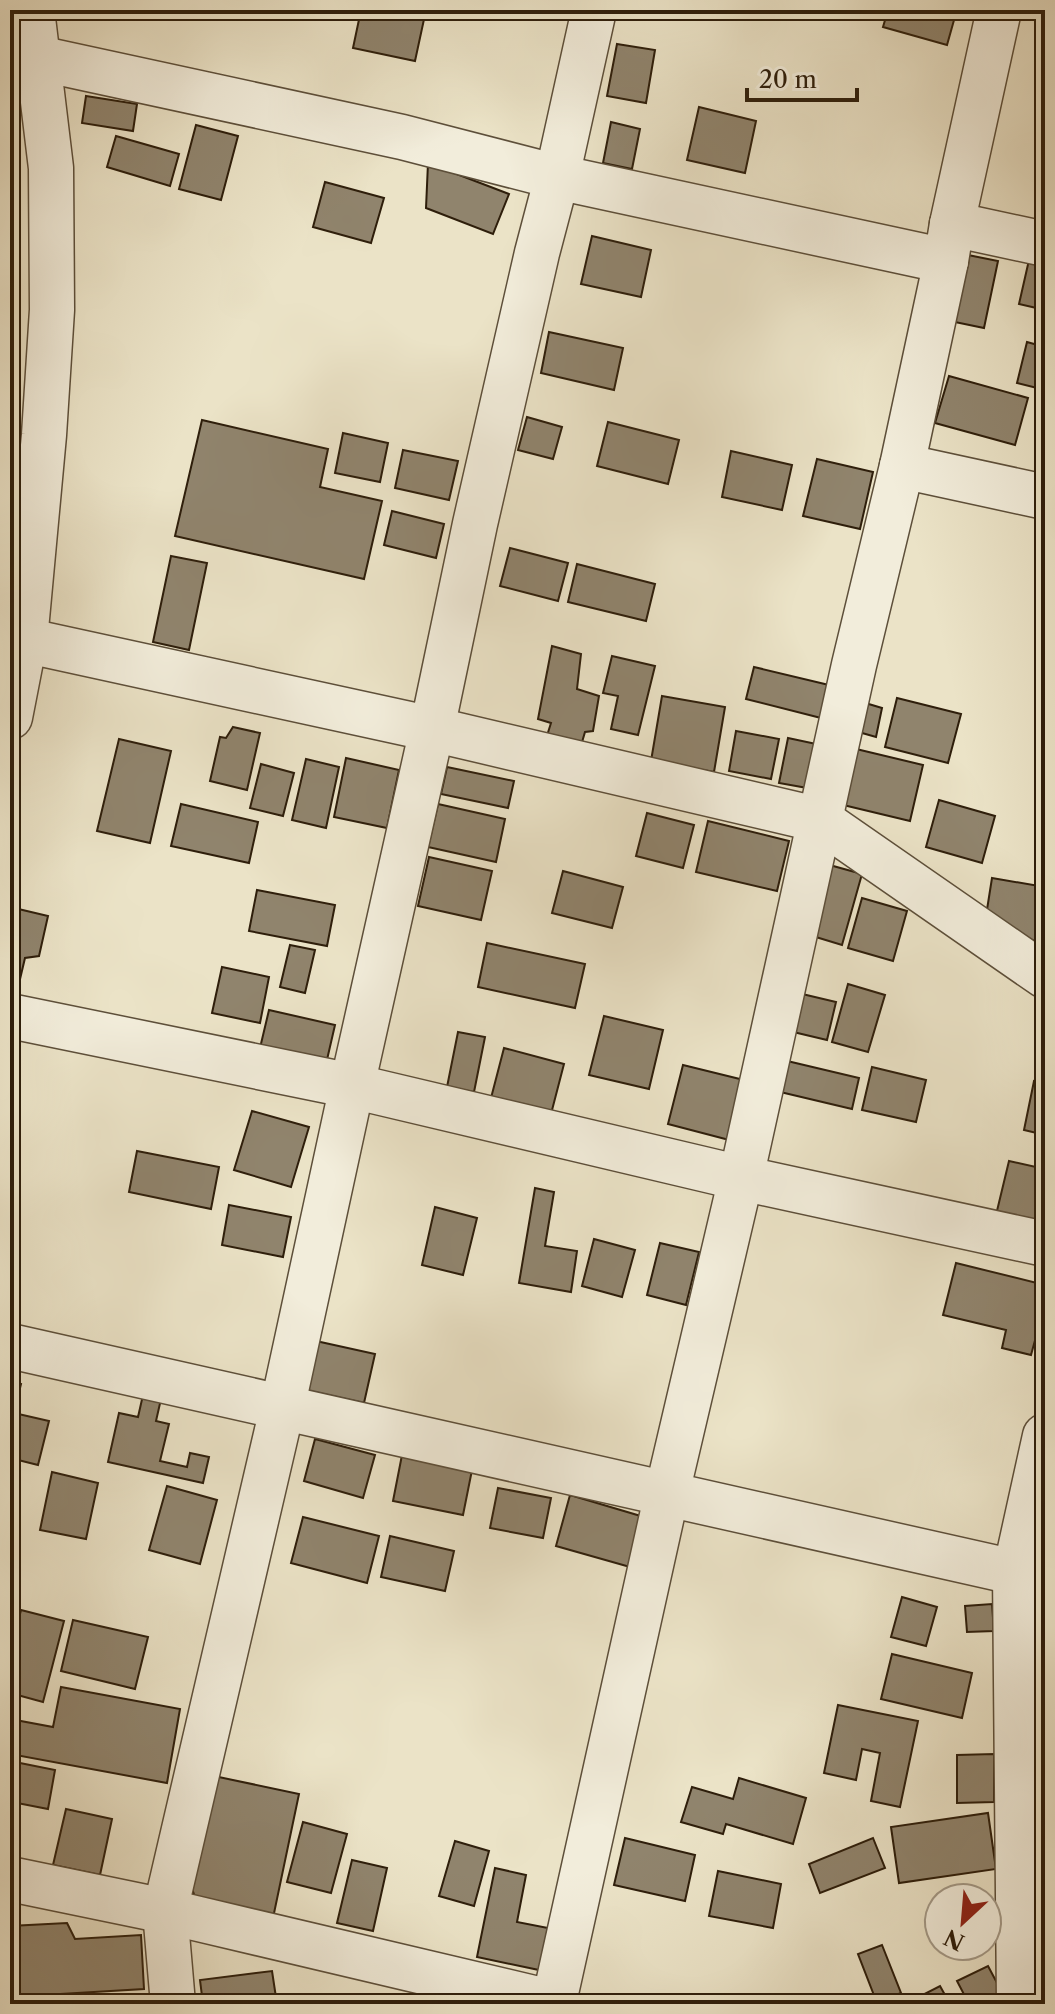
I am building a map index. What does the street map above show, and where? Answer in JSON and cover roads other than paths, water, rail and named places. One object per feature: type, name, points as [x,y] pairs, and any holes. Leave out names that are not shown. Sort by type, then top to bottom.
[{"type":"street","points":[[10,717],[44,435],[52,310],[51,168],[24,55],[32,10]]},
{"type":"street","points":[[173,2004],[165,1911],[282,1409],[478,509],[594,10]]},
{"type":"street","points":[[10,1879],[165,1911],[556,2003],[667,1493],[741,1178],[854,665],[902,466],[999,10]]},
{"type":"street","points":[[24,55],[402,137],[557,177],[949,243],[1045,244]]},
{"type":"street","points":[[902,466],[1045,497]]},
{"type":"street","points":[[18,639],[432,729],[820,820],[1045,976]]},
{"type":"street","points":[[10,1016],[352,1086],[741,1178],[1045,1244]]},
{"type":"street","points":[[10,1346],[1030,1576]]},
{"type":"street","points":[[1019,2004],[1030,1576],[1045,1436]]}]
